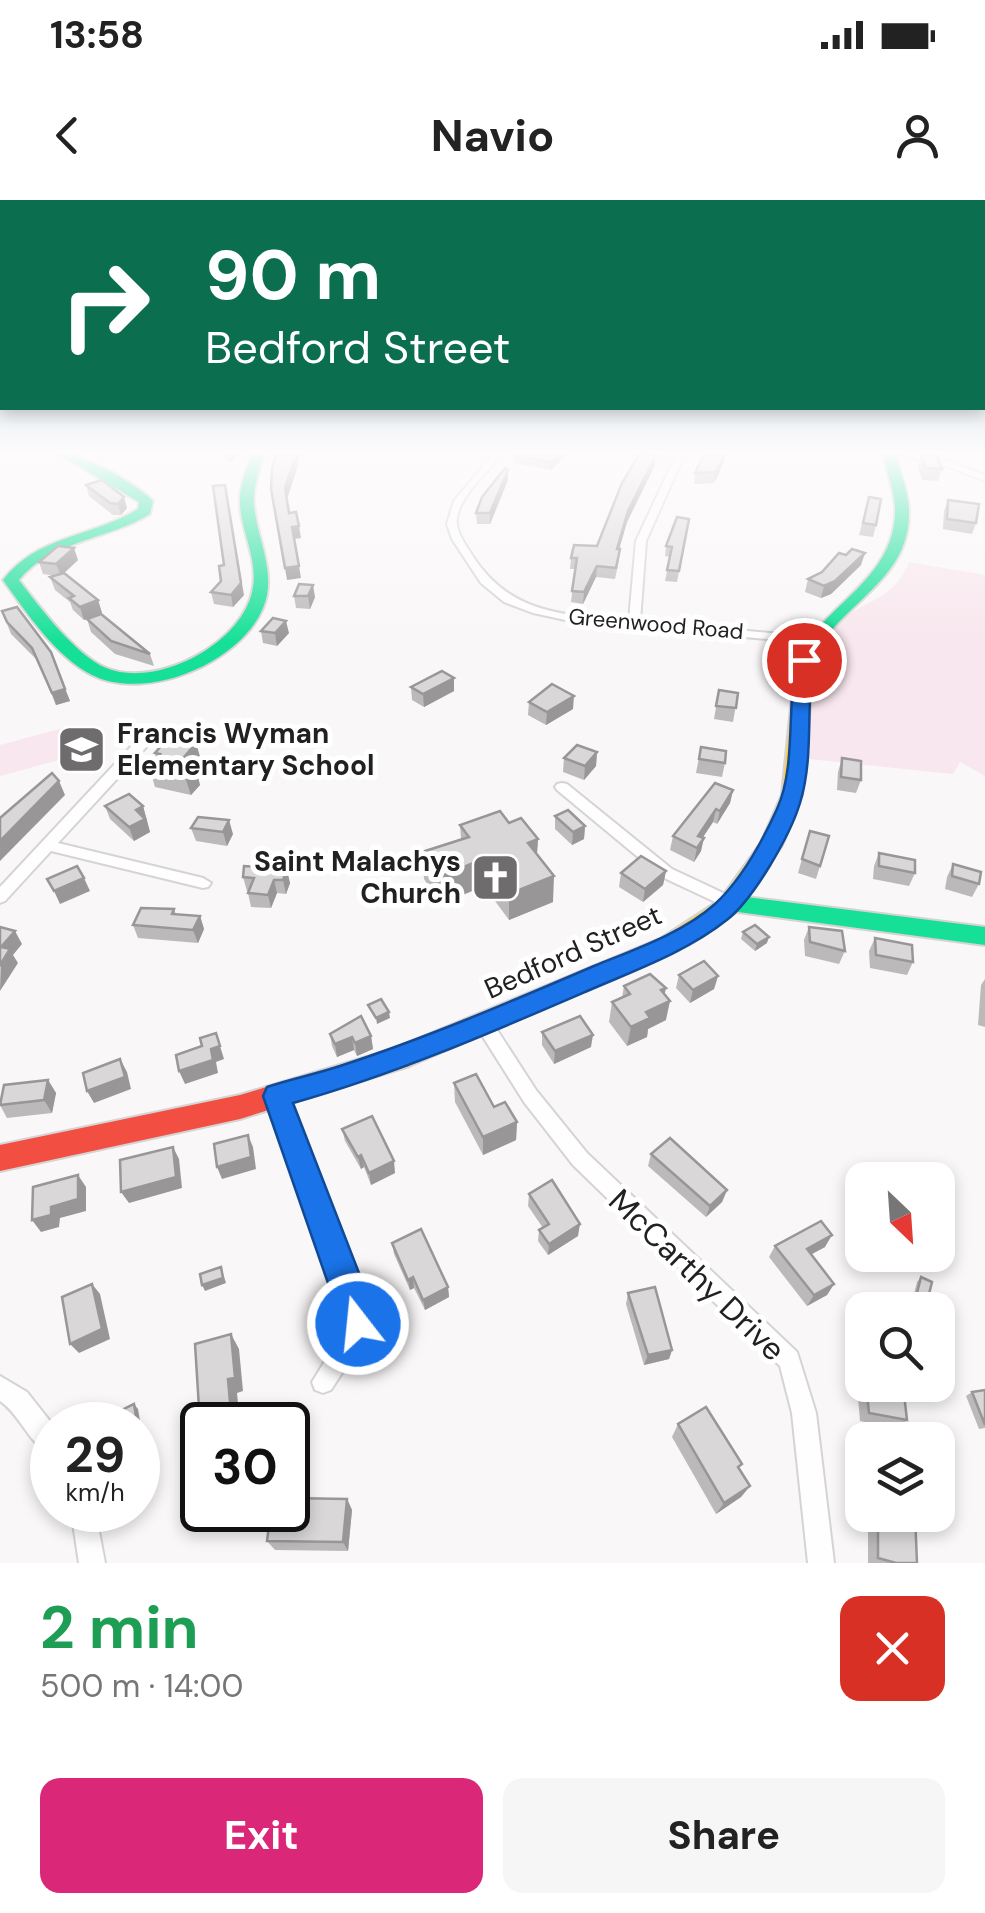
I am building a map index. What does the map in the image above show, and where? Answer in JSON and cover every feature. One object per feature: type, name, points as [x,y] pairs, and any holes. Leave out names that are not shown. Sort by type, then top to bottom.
[{"type":"main road","points":[[140,515],[118,527],[28,558],[14,570],[11,580],[93,669],[130,676],[165,672],[206,659],[233,638],[261,588],[250,515]]},
{"type":"main road","points":[[813,640],[879,582],[891,564],[901,515]]},
{"type":"main road","name":"Bedford Street","points":[[0,1158],[276,1096],[396,1059],[686,934],[731,903],[779,830],[789,806],[798,758],[799,685],[813,640]]},
{"type":"main road","points":[[731,903],[985,936]]},
{"type":"street","name":"Greenwood Road","points":[[454,515],[454,534],[484,583],[502,598],[536,611],[574,619],[813,640]]},
{"type":"street","points":[[634,624],[642,541],[654,515]]},
{"type":"street","points":[[0,897],[145,740]]},
{"type":"street","points":[[562,787],[667,873],[731,903]]},
{"type":"street","points":[[50,846],[204,883]]},
{"type":"street","name":"McCarthy Drive","points":[[484,1024],[530,1096],[580,1159],[789,1360],[804,1413],[821,1563]]},
{"type":"street","points":[[276,1096],[358,1313],[356,1330],[323,1382]]},
{"type":"street","points":[[0,1387],[19,1400],[30,1414]]},
{"type":"street","points":[[87,1532],[92,1563]]},
{"type":"shaded area","points":[[909,562],[985,575],[985,776],[960,762],[953,774],[809,759],[811,693],[817,661],[830,633],[839,622],[893,587]]},
{"type":"shaded area","points":[[67,727],[77,755],[0,776],[0,745]]},
{"type":"building","points":[[217,515],[230,515],[241,583],[231,595],[211,592],[221,581],[219,566],[224,565]]},
{"type":"building","points":[[276,515],[297,515],[299,526],[292,527],[299,566],[285,568]]},
{"type":"building","points":[[609,515],[627,515],[616,568],[597,566],[584,592],[572,591],[577,558],[571,558],[574,545],[597,546]]},
{"type":"building","points":[[865,515],[878,515],[876,525],[863,523]]},
{"type":"building","points":[[947,515],[977,515],[976,523],[947,519]]},
{"type":"building","points":[[677,517],[689,519],[679,571],[667,570],[672,547],[666,546]]},
{"type":"building","points":[[58,546],[74,548],[56,564],[39,562]]},
{"type":"building","points":[[852,549],[865,553],[835,581],[824,586],[808,579],[822,572],[839,553],[846,555]]},
{"type":"building","points":[[64,573],[98,600],[80,607],[69,598],[74,596],[50,577]]},
{"type":"building","points":[[299,584],[313,585],[308,596],[294,596]]},
{"type":"building","points":[[17,607],[51,652],[65,689],[52,693],[32,648],[7,622],[2,611]]},
{"type":"building","points":[[101,614],[150,654],[111,641],[87,619]]},
{"type":"building","points":[[273,618],[286,621],[275,633],[261,631]]},
{"type":"building","points":[[442,671],[454,678],[423,694],[411,687]]},
{"type":"building","points":[[552,684],[574,696],[547,712],[529,702]]},
{"type":"building","points":[[719,690],[738,693],[736,708],[716,706]]},
{"type":"building","points":[[170,736],[196,743],[180,762],[194,765],[185,775],[149,767]]},
{"type":"building","points":[[577,745],[597,752],[585,766],[564,758]]},
{"type":"building","points":[[701,747],[726,751],[725,763],[699,759]]},
{"type":"building","points":[[842,758],[861,761],[861,780],[841,777]]},
{"type":"building","points":[[52,773],[59,781],[0,841],[0,818]]},
{"type":"building","points":[[715,783],[733,790],[698,836],[704,838],[697,848],[673,836]]},
{"type":"building","points":[[129,794],[143,806],[136,810],[145,819],[129,827],[105,806]]},
{"type":"building","points":[[568,810],[585,826],[573,832],[555,816]]},
{"type":"building","points":[[500,811],[509,823],[521,818],[538,839],[528,843],[554,876],[509,894],[483,859],[439,877],[422,852],[469,837],[460,825]]},
{"type":"building","points":[[198,817],[229,820],[223,832],[191,828]]},
{"type":"building","points":[[810,831],[829,836],[820,866],[802,859]]},
{"type":"building","points":[[879,853],[915,860],[915,873],[879,866]]},
{"type":"building","points":[[641,856],[666,871],[645,889],[621,873]]},
{"type":"building","points":[[261,860],[280,862],[278,869],[287,869],[283,880],[274,880],[268,895],[248,893],[254,878],[243,877],[244,866],[258,867]]},
{"type":"building","points":[[953,864],[981,872],[979,884],[952,876]]},
{"type":"building","points":[[77,866],[84,878],[54,891],[47,879]]},
{"type":"building","points":[[141,908],[174,909],[172,914],[200,916],[193,930],[133,925]]},
{"type":"building","points":[[755,925],[769,937],[757,944],[743,932]]},
{"type":"building","points":[[0,927],[15,931],[1,947],[10,949],[0,965]]},
{"type":"building","points":[[809,927],[842,931],[845,951],[810,942]]},
{"type":"building","points":[[875,938],[912,945],[913,962],[876,955]]},
{"type":"building","points":[[704,961],[718,976],[693,990],[679,975]]},
{"type":"building","points":[[650,974],[666,988],[661,990],[670,1001],[646,1012],[650,1018],[631,1027],[612,1002],[630,994],[624,986]]},
{"type":"building","points":[[381,999],[389,1012],[376,1018],[368,1005]]},
{"type":"building","points":[[361,1016],[371,1036],[355,1043],[352,1037],[335,1044],[330,1034]]},
{"type":"building","points":[[580,1016],[593,1035],[555,1051],[542,1032]]},
{"type":"building","points":[[216,1033],[220,1046],[211,1049],[213,1060],[179,1071],[176,1055],[202,1046],[200,1038]]},
{"type":"building","points":[[120,1059],[125,1077],[87,1091],[83,1073]]},
{"type":"building","points":[[476,1074],[494,1107],[505,1102],[517,1122],[483,1137],[454,1083]]},
{"type":"building","points":[[48,1080],[44,1100],[0,1105],[4,1085]]},
{"type":"building","points":[[372,1116],[394,1161],[369,1173],[342,1129]]},
{"type":"building","points":[[248,1135],[251,1157],[217,1167],[214,1144]]},
{"type":"building","points":[[670,1138],[727,1190],[710,1206],[651,1154]]},
{"type":"building","points":[[173,1147],[176,1177],[121,1192],[120,1160]]},
{"type":"building","points":[[78,1175],[78,1199],[51,1207],[51,1215],[32,1220],[33,1187]]},
{"type":"building","points":[[552,1180],[580,1224],[549,1244],[539,1230],[549,1224],[529,1194]]},
{"type":"building","points":[[821,1221],[832,1235],[807,1249],[834,1284],[814,1295],[775,1246]]},
{"type":"building","points":[[421,1229],[448,1287],[423,1300],[413,1277],[408,1280],[392,1243]]},
{"type":"building","points":[[221,1267],[223,1278],[202,1285],[200,1274]]},
{"type":"building","points":[[921,1277],[932,1282],[930,1292],[917,1292]]},
{"type":"building","points":[[92,1284],[102,1329],[70,1344],[62,1297]]},
{"type":"building","points":[[655,1287],[672,1350],[648,1355],[628,1293]]},
{"type":"building","points":[[231,1334],[235,1378],[228,1379],[230,1402],[199,1402],[195,1344]]},
{"type":"building","points":[[985,1390],[985,1425],[972,1392]]},
{"type":"building","points":[[868,1402],[905,1402],[907,1420],[869,1413]]},
{"type":"building","points":[[706,1407],[742,1464],[738,1467],[750,1486],[724,1503],[678,1424]]},
{"type":"building","points":[[310,1498],[347,1499],[343,1542],[267,1541],[268,1532],[310,1532]]},
{"type":"building","points":[[878,1532],[916,1532],[917,1563],[878,1558]]},
{"type":"traffic: fast","points":[[139,515],[38,554],[11,580],[80,658],[102,673],[124,678],[174,670],[200,660],[242,629],[255,609],[261,587],[249,515]]},
{"type":"traffic: fast","points":[[805,659],[830,621],[878,577],[890,560],[899,539],[902,515]]},
{"type":"traffic: fast","points":[[731,903],[985,936]]},
{"type":"traffic: slow","points":[[400,1058],[670,944],[728,906],[771,845],[792,795],[805,659]]},
{"type":"traffic: jam","points":[[0,1158],[240,1107],[400,1058]]},
{"type":"place","name":"Francis Wyman Elementary School","points":[[82,749]]},
{"type":"place","name":"Saint Malachys Church","points":[[496,877]]},
{"type":"route","points":[[358,1324],[356,1309],[276,1096],[412,1053],[484,1024],[634,960],[700,927],[724,910],[753,873],[789,806],[797,770],[798,698],[804,660]]}]
